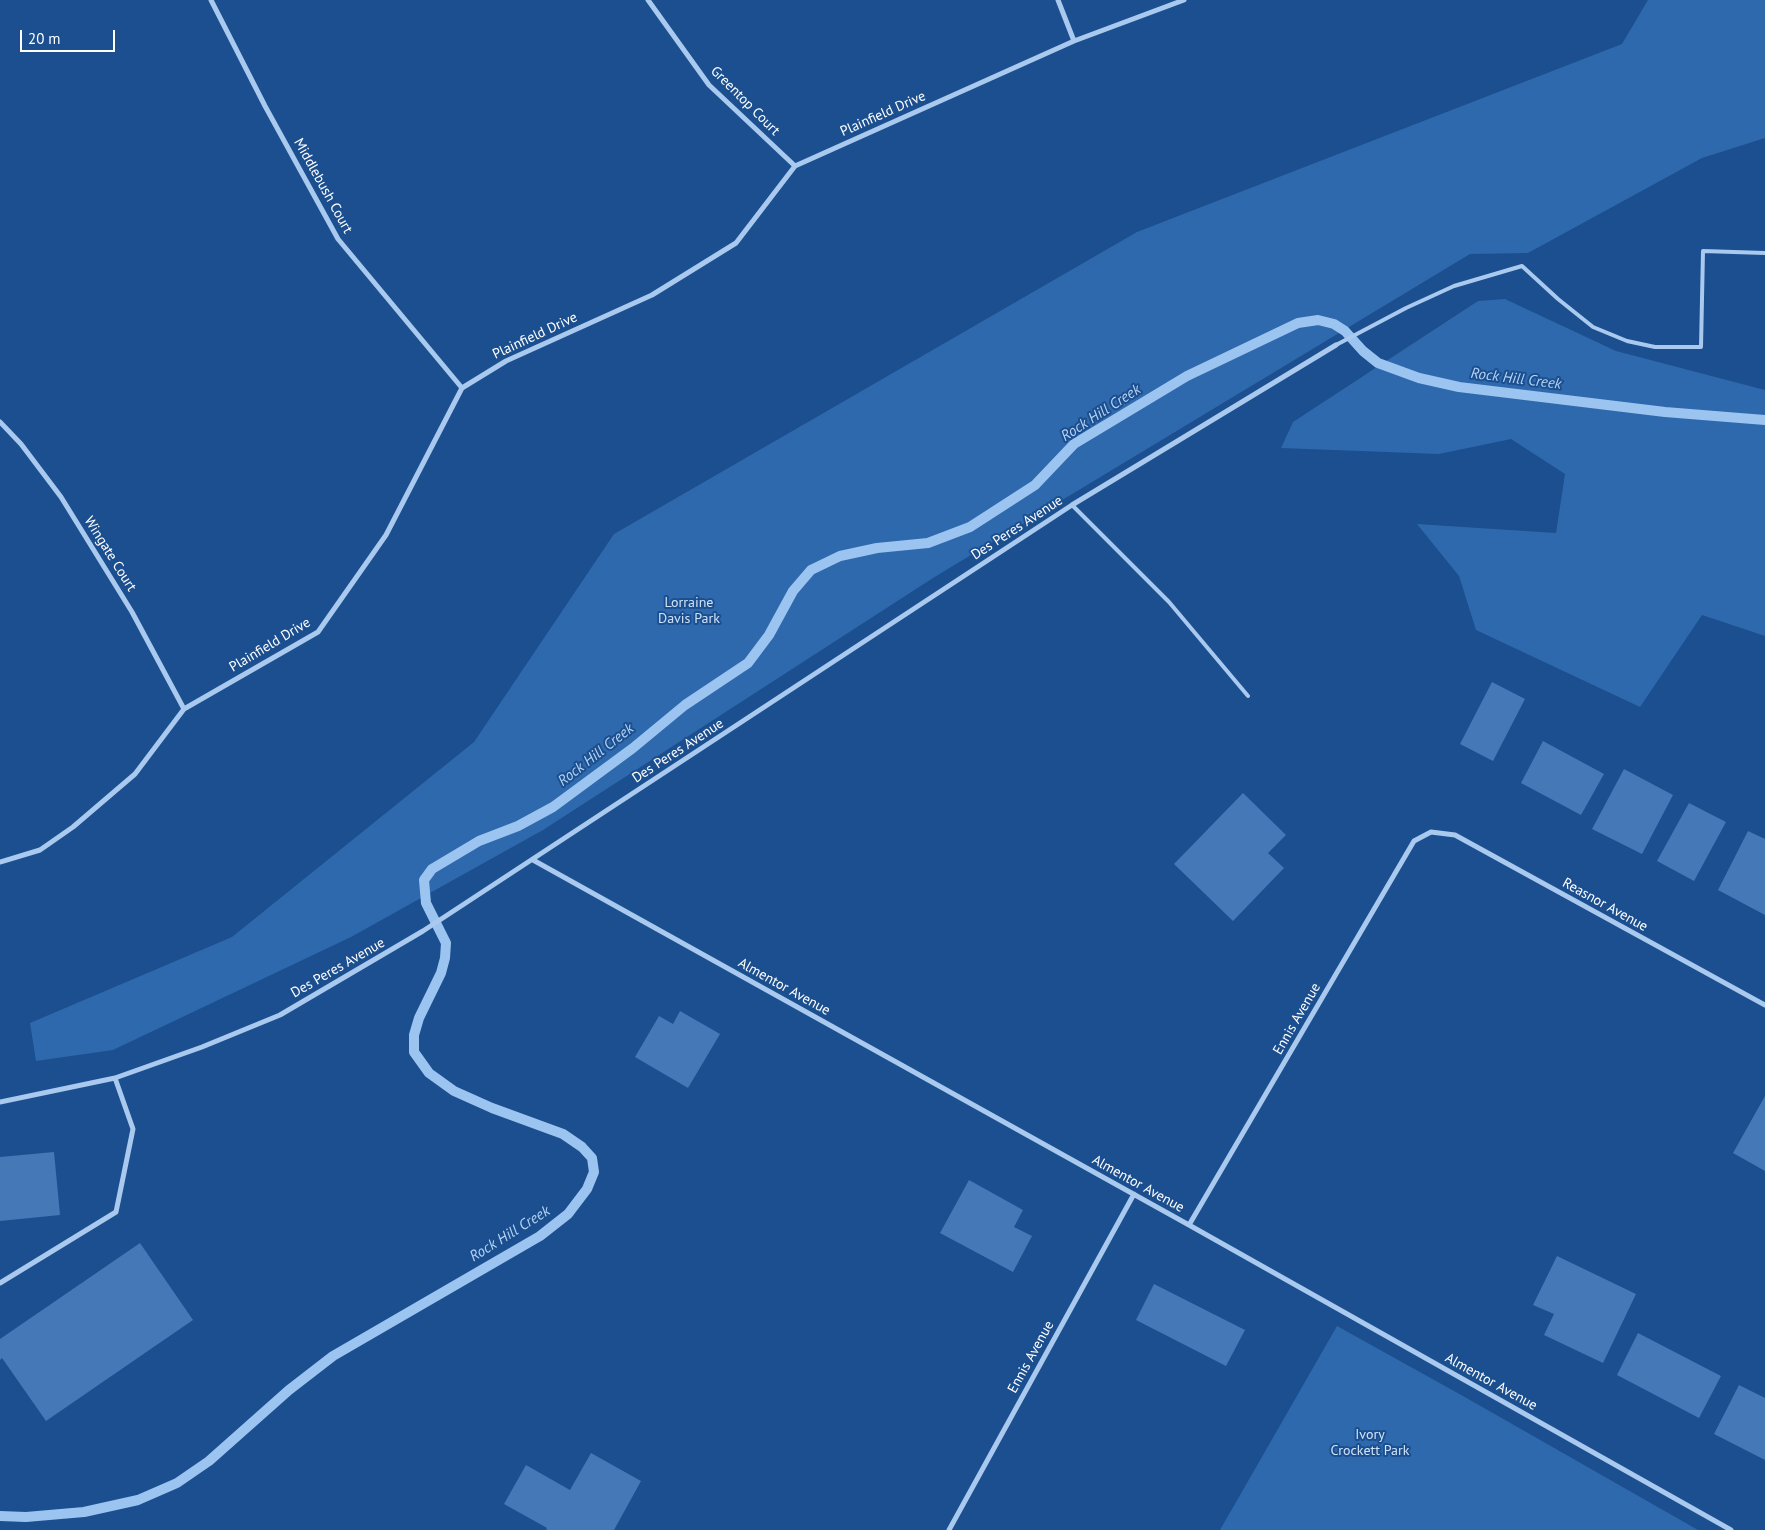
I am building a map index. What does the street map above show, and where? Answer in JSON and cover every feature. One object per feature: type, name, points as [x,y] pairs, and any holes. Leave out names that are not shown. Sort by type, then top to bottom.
[{"type":"street","name":"Middlebush Court","points":[[211,0],[265,106],[338,239],[462,388]]},
{"type":"street","name":"Greentop Court","points":[[648,0],[709,85],[795,166]]},
{"type":"street","points":[[1058,0],[1074,41]]},
{"type":"street","name":"Plainfield Drive","points":[[0,862],[40,850],[73,827],[135,774],[184,709],[318,632],[386,535],[462,388],[506,360],[652,295],[736,243],[795,166],[1074,41],[1184,0]]},
{"type":"street","name":"Des Peres Avenue","points":[[0,1102],[115,1078],[202,1047],[280,1015],[450,914],[1072,505],[1336,345]]},
{"type":"street","name":"Wingate Court","points":[[0,422],[21,444],[61,497],[132,612],[184,709]]},
{"type":"street","name":"Reasnor Avenue","points":[[1431,832],[1455,835],[1765,1005]]},
{"type":"street","name":"Ennis Avenue","points":[[1189,1225],[1414,841],[1431,832]]},
{"type":"street","name":"Almentor Avenue","points":[[533,860],[1134,1194],[1731,1530]]},
{"type":"street","points":[[0,1282],[116,1212],[133,1129],[115,1078]]},
{"type":"street","name":"Ennis Avenue","points":[[949,1530],[1134,1194]]},
{"type":"lane","points":[[1336,345],[1406,308],[1454,286],[1522,266],[1558,299],[1593,327],[1627,342],[1656,347],[1701,347],[1702,251],[1765,253]]},
{"type":"lane","points":[[1072,505],[1169,602],[1248,696]]},
{"type":"green space","name":"Lorraine Davis Park","points":[[1648,0],[1765,0],[1765,138],[1702,158],[1528,253],[1470,254],[933,578],[543,830],[351,937],[113,1050],[36,1061],[30,1023],[232,937],[474,742],[614,534],[1137,232],[1622,44]]},
{"type":"green space","points":[[1505,299],[1616,351],[1765,390],[1765,636],[1702,615],[1640,707],[1476,630],[1459,576],[1417,524],[1556,533],[1565,474],[1511,439],[1439,454],[1281,448],[1293,422],[1478,301]]},
{"type":"green space","name":"Ivory Crockett Park","points":[[1337,1326],[1463,1396],[1698,1530],[1220,1530]]},
{"type":"building","points":[[1492,682],[1525,699],[1493,761],[1460,744]]},
{"type":"building","points":[[1543,741],[1604,774],[1581,815],[1521,783]]},
{"type":"building","points":[[1624,769],[1673,795],[1642,854],[1592,829]]},
{"type":"building","points":[[1243,793],[1286,835],[1268,853],[1284,868],[1233,921],[1174,864]]},
{"type":"building","points":[[1689,803],[1726,822],[1694,881],[1657,861]]},
{"type":"building","points":[[1748,831],[1765,839],[1765,915],[1718,890]]},
{"type":"building","points":[[680,1011],[720,1034],[688,1088],[635,1057],[659,1016],[673,1024]]},
{"type":"building","points":[[1765,1096],[1765,1171],[1733,1153]]},
{"type":"building","points":[[54,1152],[60,1215],[0,1221],[0,1157]]},
{"type":"building","points":[[969,1180],[1023,1210],[1014,1227],[1032,1236],[1013,1272],[940,1233]]},
{"type":"building","points":[[140,1243],[193,1320],[46,1421],[2,1358],[0,1360],[0,1339]]},
{"type":"building","points":[[1557,1256],[1636,1294],[1603,1363],[1544,1335],[1554,1314],[1533,1305]]},
{"type":"building","points":[[1154,1284],[1245,1330],[1226,1366],[1136,1320]]},
{"type":"building","points":[[1638,1333],[1721,1376],[1699,1418],[1617,1375]]},
{"type":"building","points":[[1739,1385],[1765,1398],[1765,1460],[1714,1434]]},
{"type":"building","points":[[591,1453],[641,1481],[614,1530],[546,1530],[547,1528],[504,1504],[526,1465],[570,1490]]},
{"type":"waterway","name":"Rock Hill Creek","points":[[0,1516],[26,1517],[84,1512],[138,1500],[177,1483],[209,1461],[289,1390],[333,1356],[540,1236],[568,1214],[587,1189],[594,1172],[592,1158],[582,1147],[563,1134],[492,1108],[454,1091],[429,1073],[414,1052],[414,1035],[419,1018],[441,973],[446,943],[426,903],[424,880],[432,869],[479,841],[518,826],[553,807],[633,748],[685,705],[748,663],[769,635],[793,591],[811,570],[840,556],[877,548],[928,543],[970,527],[1035,485],[1074,444],[1187,376],[1298,323],[1318,320],[1334,324],[1345,331],[1363,351],[1378,363],[1419,378],[1459,387],[1665,412],[1765,420]]}]
